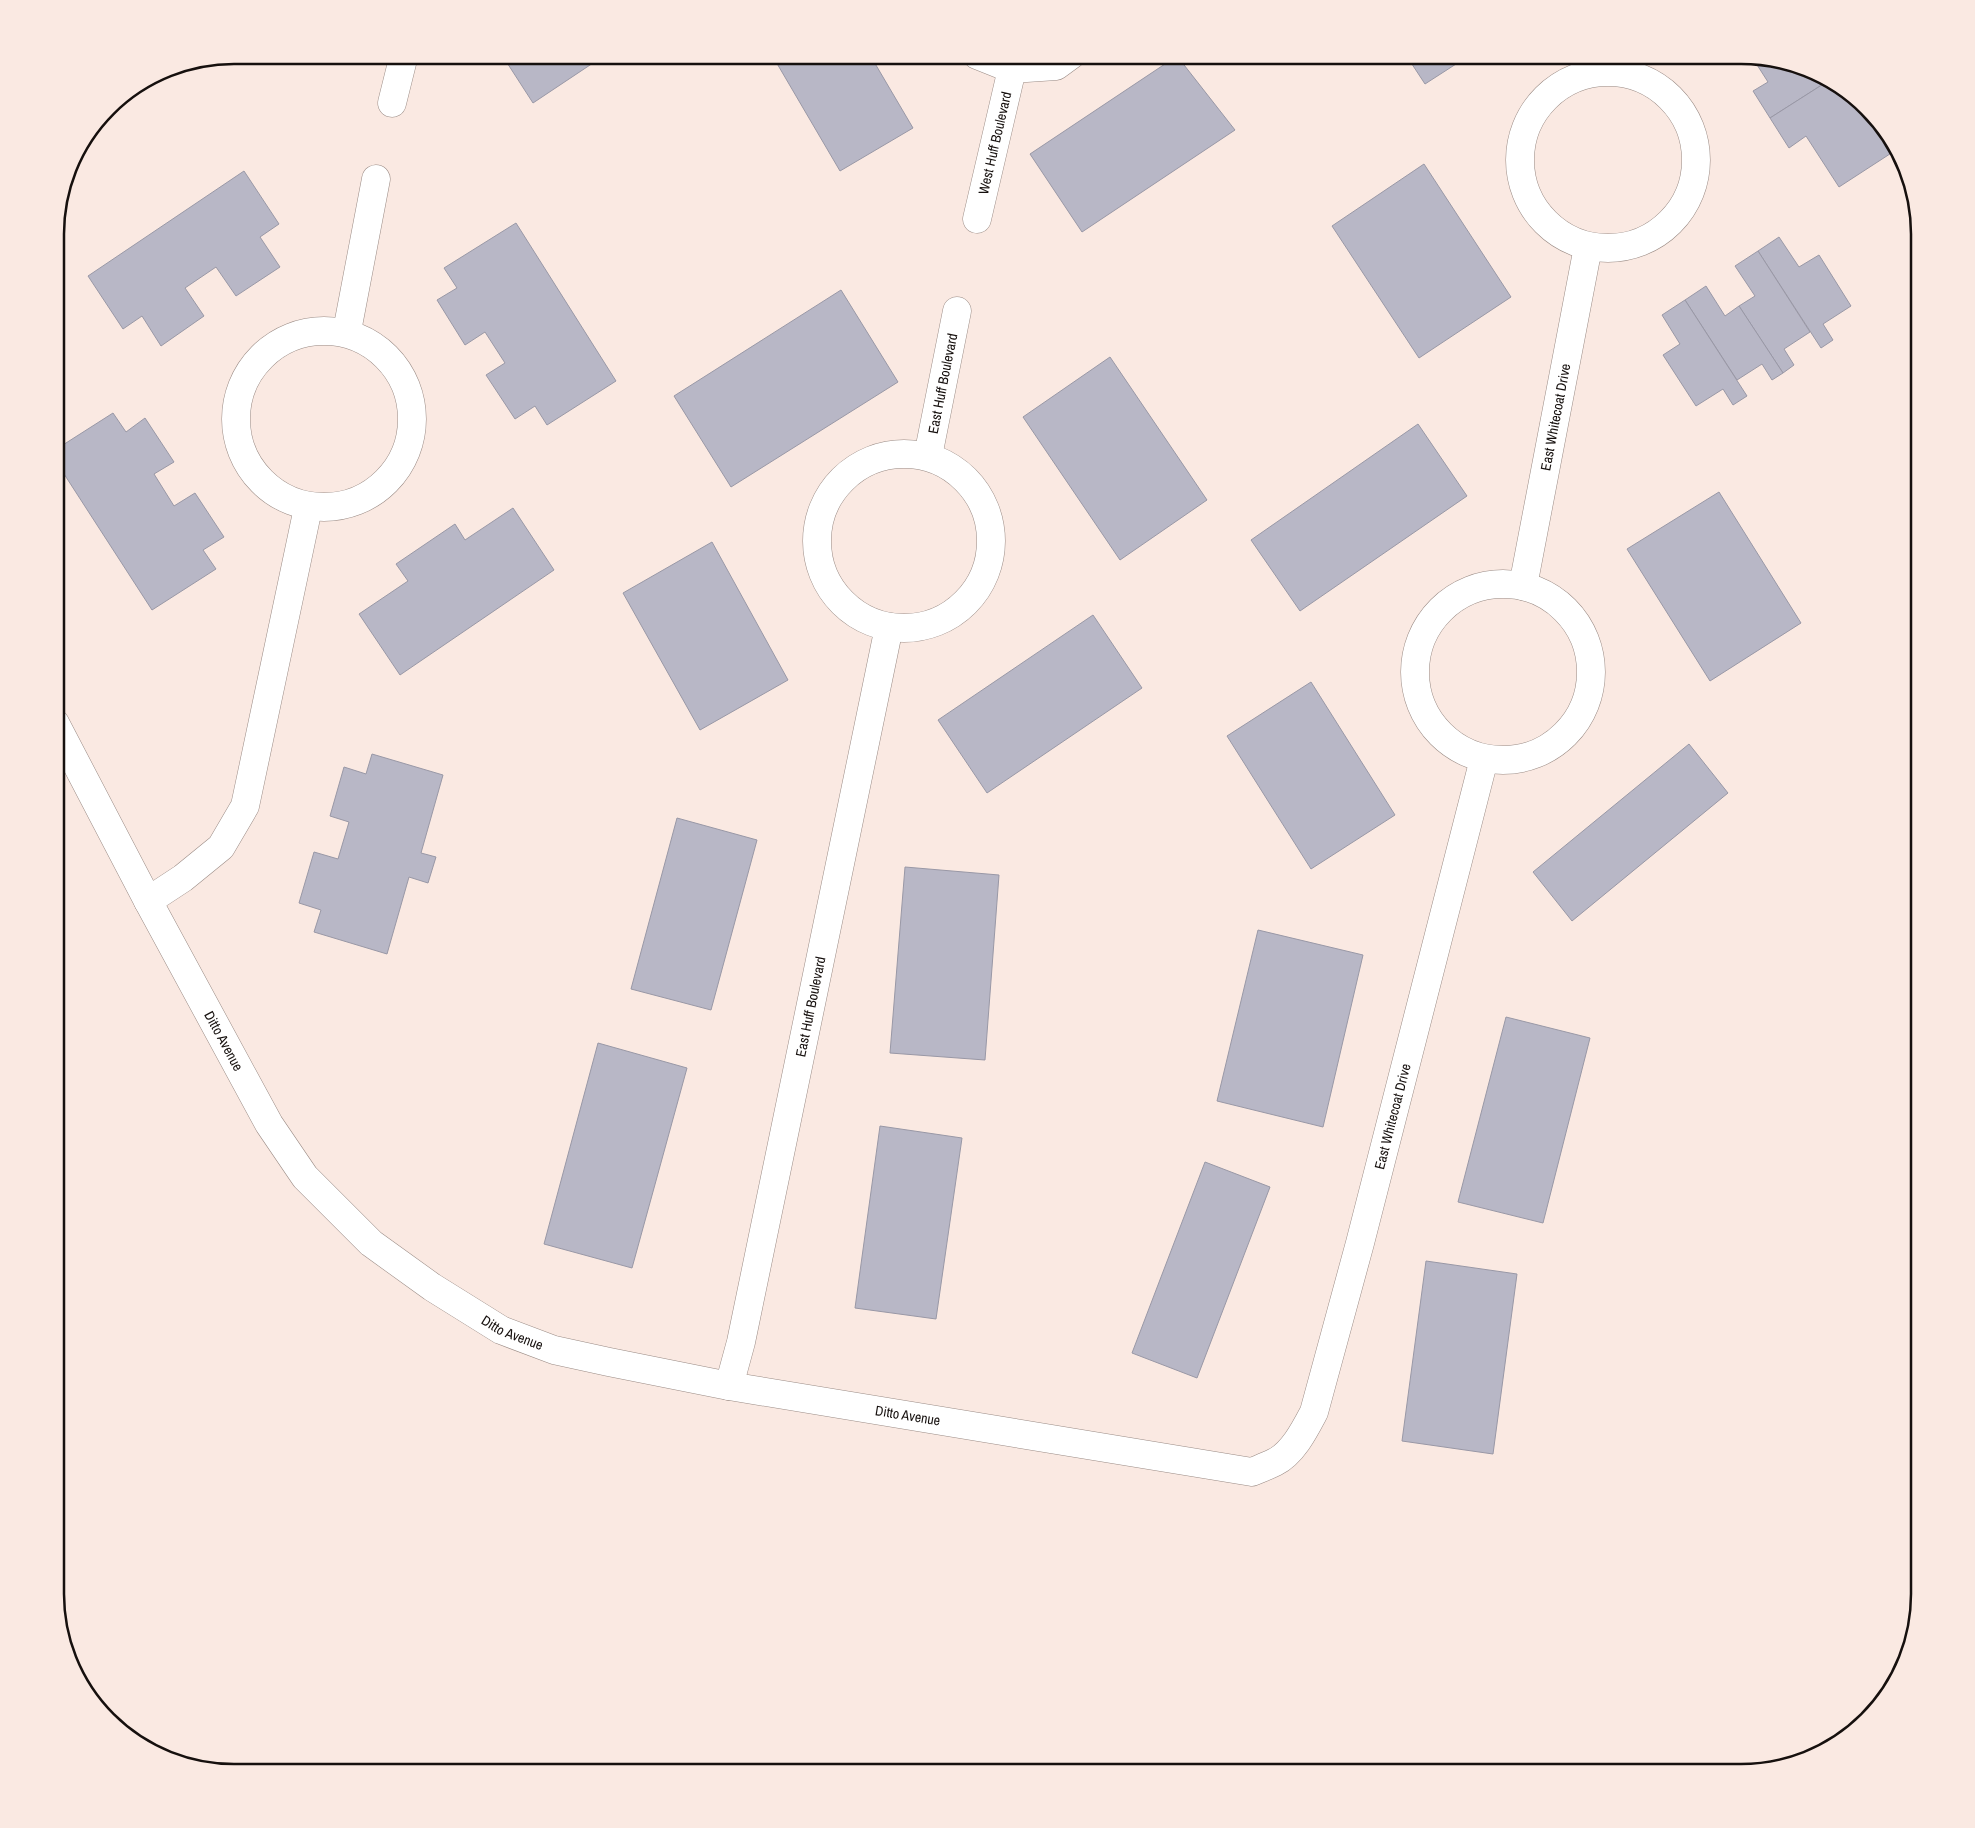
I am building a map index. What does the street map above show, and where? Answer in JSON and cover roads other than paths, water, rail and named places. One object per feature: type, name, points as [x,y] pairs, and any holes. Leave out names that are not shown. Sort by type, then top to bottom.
[{"type":"street","points":[[392,103],[402,64]]},
{"type":"street","points":[[1000,64],[1012,69],[1056,66],[1059,64]]},
{"type":"street","points":[[1628,64],[1659,87],[1684,112],[1696,145],[1695,179],[1680,211],[1655,235],[1623,248],[1588,247],[1557,233],[1534,207],[1521,175],[1522,140],[1536,109],[1561,85],[1593,73],[1628,64]]},
{"type":"street","name":"West Huff Boulevard","points":[[977,219],[1012,69]]},
{"type":"street","points":[[347,331],[376,179]]},
{"type":"street","name":"East Whitecoat Drive","points":[[1523,586],[1588,247]]},
{"type":"street","name":"East Huff Boulevard","points":[[928,456],[957,311]]},
{"type":"street","points":[[347,331],[386,354],[410,392],[412,438],[391,478],[353,504],[308,508],[265,487],[238,448],[236,399],[258,357],[299,332],[347,331]]},
{"type":"street","points":[[896,453],[928,456],[958,471],[979,495],[991,527],[990,560],[976,590],[953,614],[922,627],[889,627],[860,616],[835,596],[821,568],[817,537],[823,506],[840,479],[866,461],[896,453]]},
{"type":"street","points":[[148,901],[183,878],[221,847],[245,806],[308,508]]},
{"type":"street","points":[[1488,585],[1523,586],[1554,600],[1578,625],[1591,657],[1590,692],[1576,724],[1550,748],[1518,760],[1484,759],[1452,745],[1428,720],[1416,687],[1417,653],[1431,621],[1456,597],[1488,585]]},
{"type":"street","name":"East Huff Boulevard","points":[[729,1386],[741,1342],[889,627]]},
{"type":"street","name":"Ditto Avenue","points":[[64,741],[269,1124],[305,1177],[371,1243],[432,1287],[501,1330],[554,1350],[729,1386],[1252,1472],[1277,1462]]},
{"type":"street","name":"East Whitecoat Drive","points":[[1277,1462],[1304,1431],[1314,1412],[1360,1243],[1484,759]]}]
